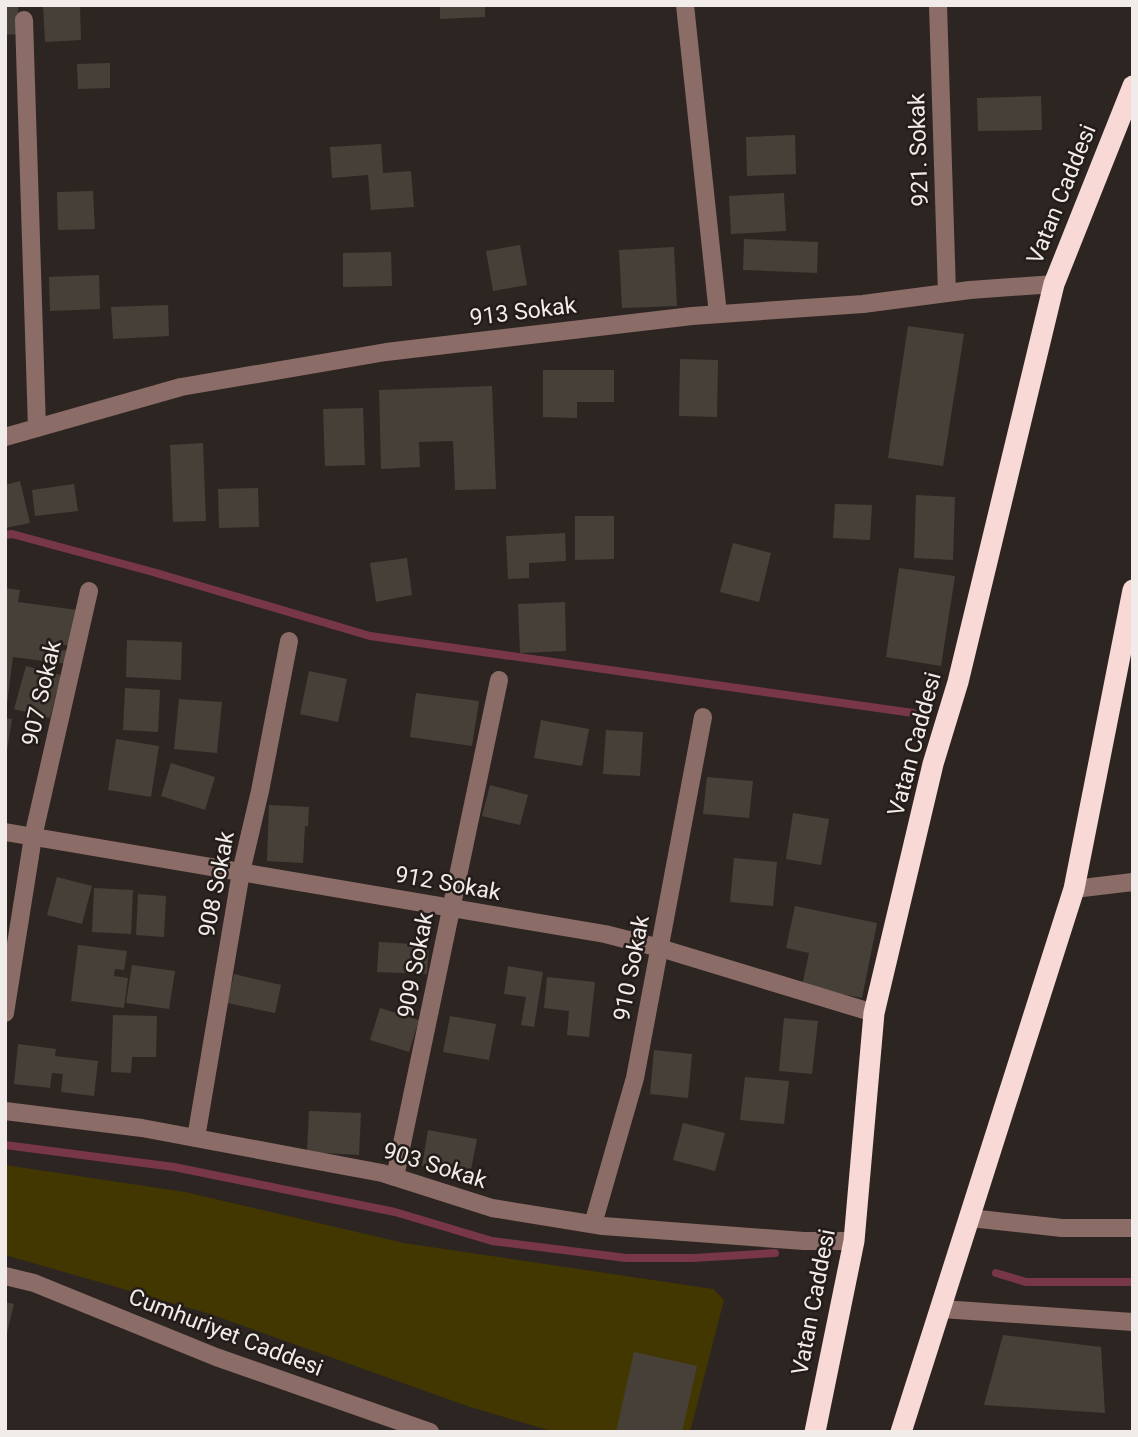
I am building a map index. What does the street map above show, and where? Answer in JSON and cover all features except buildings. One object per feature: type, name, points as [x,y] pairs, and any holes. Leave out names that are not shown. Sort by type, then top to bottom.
[{"type":"highway","name":"Vatan Caddesi","points":[[815,1432],[854,1241],[874,1013],[933,764],[958,682],[1054,284],[1133,86]]},
{"type":"highway","points":[[901,1432],[1074,889],[1133,590]]},
{"type":"street","points":[[685,5],[718,314]]},
{"type":"street","name":"921. Sokak","points":[[938,5],[947,293]]},
{"type":"street","points":[[24,20],[37,428]]},
{"type":"street","name":"913 Sokak","points":[[5,437],[181,387],[372,354],[718,314],[1054,284]]},
{"type":"street","name":"907 Sokak","points":[[5,1013],[33,836],[89,591]]},
{"type":"street","name":"908 Sokak","points":[[196,1138],[241,872],[260,791],[289,641]]},
{"type":"street","name":"909 Sokak","points":[[395,1177],[499,680]]},
{"type":"street","name":"910 Sokak","points":[[593,1224],[635,1078],[703,718]]},
{"type":"street","name":"912 Sokak","points":[[5,832],[605,934],[874,1013]]},
{"type":"street","points":[[1074,889],[1133,882]]},
{"type":"street","name":"903 Sokak","points":[[5,1111],[142,1128],[196,1138],[395,1177],[492,1208],[593,1224],[804,1241],[854,1241]]},
{"type":"street","points":[[970,1218],[1062,1228],[1133,1228]]},
{"type":"street","name":"Cumhuriyet Caddesi","points":[[5,1276],[34,1283],[216,1357],[430,1432]]},
{"type":"street","points":[[942,1309],[1133,1322]]},
{"type":"shaded area","points":[[5,1165],[185,1192],[404,1243],[713,1289],[724,1300],[690,1432],[555,1432],[470,1407],[210,1314],[5,1255]]},
{"type":"waterway","points":[[5,535],[12,534],[153,572],[370,636],[913,713]]},
{"type":"waterway","points":[[5,1145],[174,1167],[395,1212],[492,1241],[626,1258],[693,1258],[775,1253]]},
{"type":"waterway","points":[[996,1273],[1026,1282],[1133,1282]]}]
